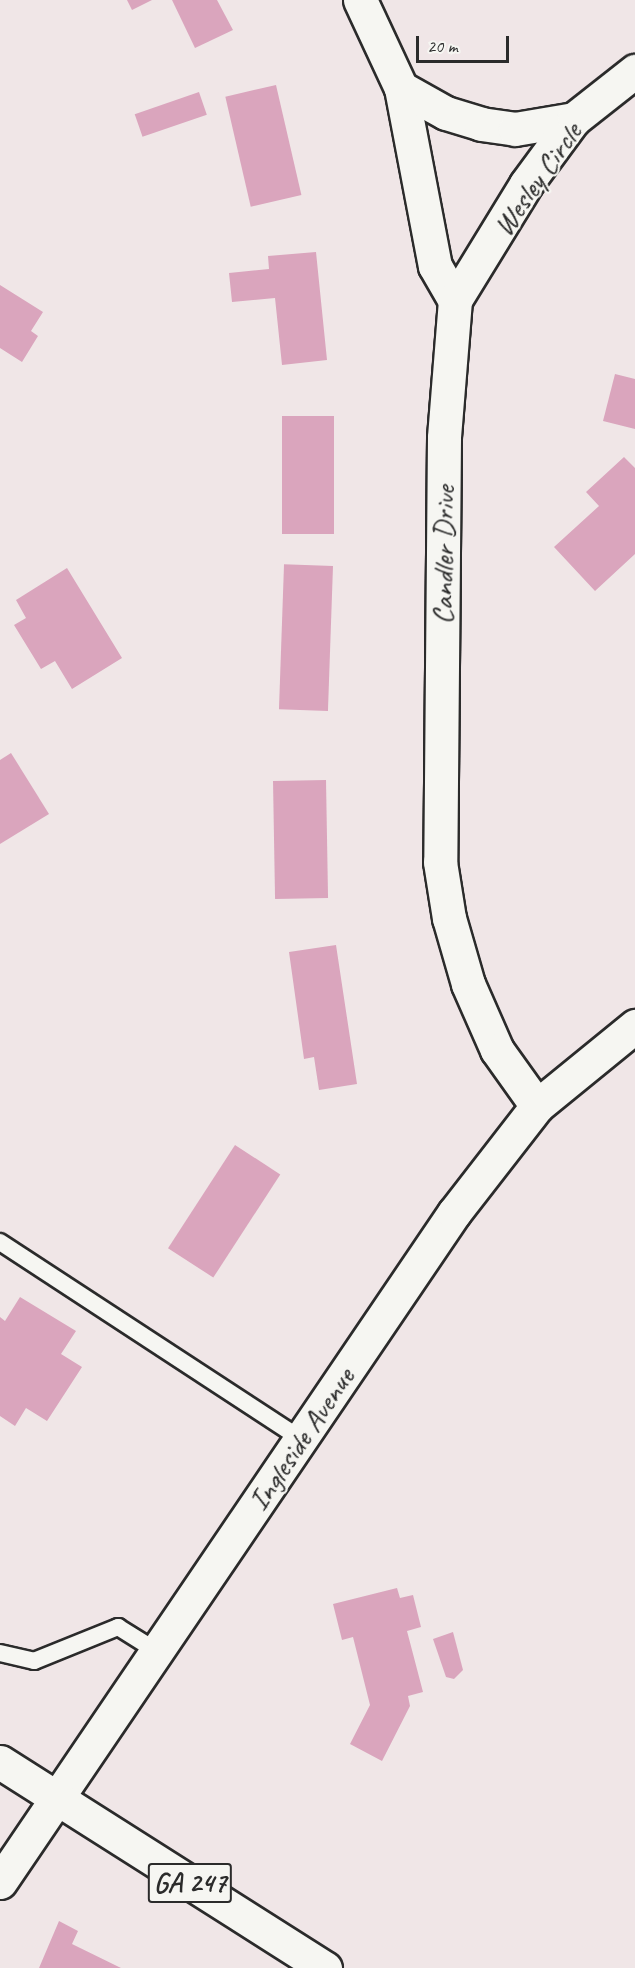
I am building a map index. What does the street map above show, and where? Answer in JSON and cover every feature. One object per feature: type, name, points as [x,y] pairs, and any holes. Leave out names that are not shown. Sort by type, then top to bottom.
[{"type":"street","points":[[360,0],[400,88],[435,266],[455,300]]},
{"type":"street","name":"Wesley Circle","points":[[455,300],[526,184],[574,119],[635,71]]},
{"type":"street","points":[[400,88],[446,113],[481,124],[515,129],[574,119]]},
{"type":"street","name":"Candler Drive","points":[[455,300],[444,438],[440,862],[448,918],[468,984],[496,1050],[537,1106]]},
{"type":"street","name":"Ingleside Avenue","points":[[0,1882],[158,1653],[454,1213],[537,1106],[635,1026]]},
{"type":"street","name":"GA 247","points":[[0,1762],[325,1968]]},
{"type":"lane","points":[[0,1242],[301,1439]]},
{"type":"lane","points":[[0,1653],[33,1661],[118,1628],[158,1653]]},
{"type":"building","points":[[127,0],[152,0],[132,10]]},
{"type":"building","points":[[172,0],[217,0],[233,30],[195,48]]},
{"type":"building","points":[[276,85],[301,195],[251,207],[225,97]]},
{"type":"building","points":[[199,92],[207,115],[143,137],[135,114]]},
{"type":"building","points":[[316,252],[327,360],[282,365],[275,298],[232,302],[229,273],[269,269],[268,256]]},
{"type":"building","points":[[0,285],[43,312],[31,331],[38,336],[22,362],[0,348]]},
{"type":"building","points":[[615,374],[635,379],[635,429],[603,421]]},
{"type":"building","points":[[282,416],[334,416],[334,534],[282,534]]},
{"type":"building","points":[[624,457],[635,468],[635,554],[595,591],[554,547],[599,506],[586,492]]},
{"type":"building","points":[[284,564],[333,566],[328,711],[279,709]]},
{"type":"building","points":[[67,568],[122,658],[72,689],[55,661],[41,669],[14,625],[26,618],[16,600]]},
{"type":"building","points":[[11,753],[49,814],[0,844],[0,760]]},
{"type":"building","points":[[326,780],[328,898],[275,899],[273,781]]},
{"type":"building","points":[[336,945],[357,1084],[319,1090],[314,1057],[304,1059],[289,952]]},
{"type":"building","points":[[235,1145],[280,1174],[213,1278],[168,1248]]},
{"type":"building","points":[[20,1297],[76,1331],[61,1354],[82,1367],[47,1421],[26,1408],[15,1426],[0,1416],[0,1317],[5,1321]]},
{"type":"building","points":[[397,1588],[400,1598],[413,1595],[421,1627],[407,1631],[423,1692],[408,1696],[410,1706],[382,1761],[350,1744],[370,1705],[353,1637],[342,1640],[333,1604]]},
{"type":"building","points":[[453,1632],[463,1670],[454,1679],[446,1677],[433,1639]]},
{"type":"building","points":[[59,1921],[78,1931],[72,1944],[121,1968],[39,1968]]}]
